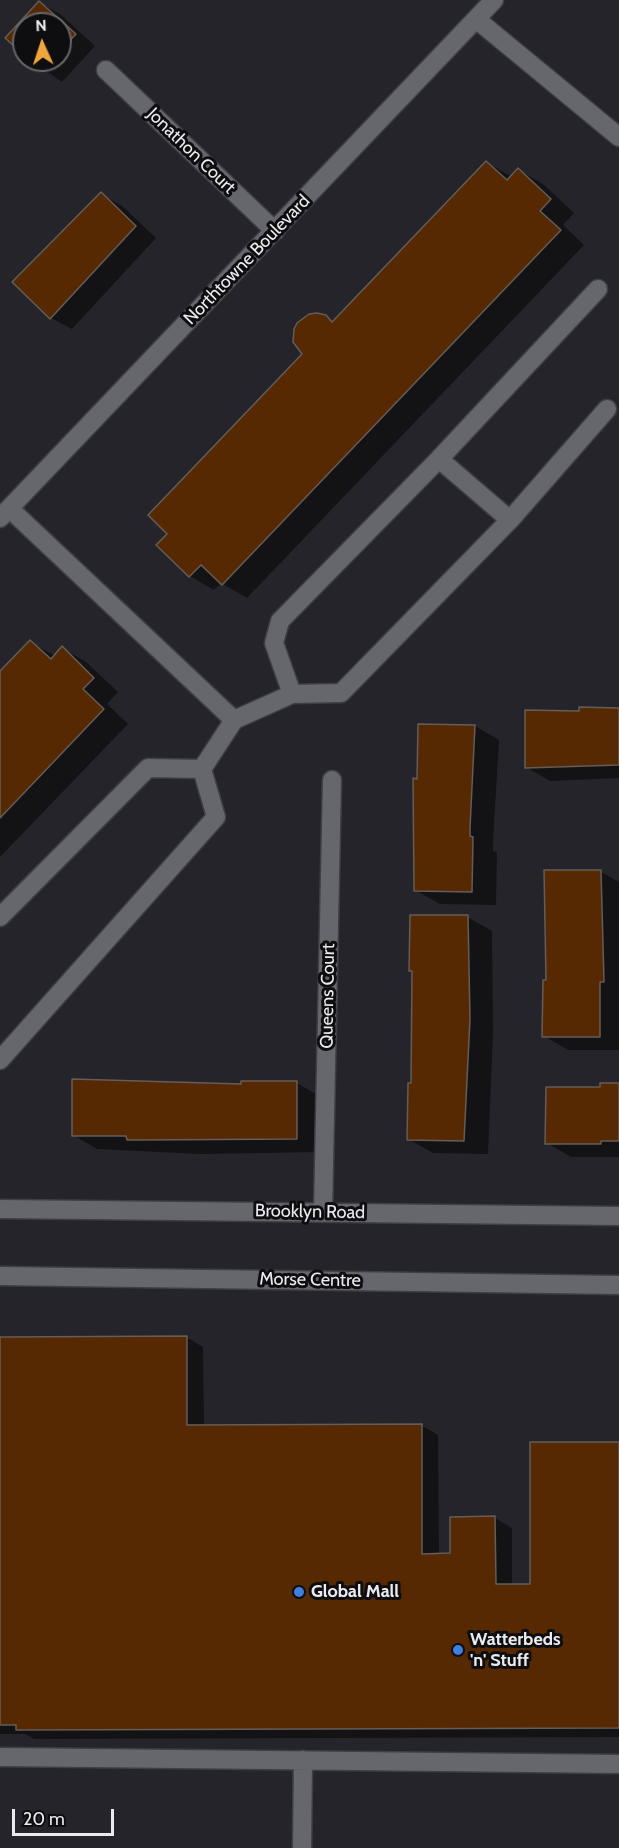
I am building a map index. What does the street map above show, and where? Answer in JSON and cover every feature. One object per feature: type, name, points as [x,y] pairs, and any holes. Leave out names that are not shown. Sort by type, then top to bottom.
[{"type":"street","name":"Northtowne Boulevard","points":[[5,514],[494,0]]},
{"type":"street","points":[[476,19],[619,136]]},
{"type":"street","name":"Jonathon Court","points":[[106,70],[275,231]]},
{"type":"street","points":[[292,694],[274,643],[280,621],[439,459],[598,289]]},
{"type":"street","points":[[0,1060],[216,818],[202,768],[234,720],[292,694],[341,693],[510,520],[608,409]]},
{"type":"street","points":[[439,459],[510,520]]},
{"type":"street","points":[[5,514],[234,720]]},
{"type":"street","points":[[0,917],[148,768],[202,768]]},
{"type":"street","name":"Queens Court","points":[[324,1212],[332,780]]},
{"type":"street","name":"Brooklyn Road","points":[[0,1209],[619,1216]]},
{"type":"street","name":"Morse Centre","points":[[0,1276],[619,1285]]},
{"type":"street","points":[[0,1757],[619,1764]]},
{"type":"street","points":[[302,1848],[303,1760]]},
{"type":"building","points":[[39,1],[51,12],[29,12]]},
{"type":"building","points":[[12,30],[12,44],[5,38]]},
{"type":"building","points":[[486,161],[507,180],[518,168],[551,199],[540,211],[561,230],[222,585],[201,565],[189,577],[156,545],[167,534],[148,515],[302,354],[293,342],[297,323],[309,314],[317,313],[326,315],[332,322]]},
{"type":"building","points":[[101,192],[136,226],[50,319],[12,282]]},
{"type":"building","points":[[30,640],[51,659],[62,646],[94,678],[83,689],[104,709],[0,818],[0,671]]},
{"type":"building","points":[[579,707],[619,708],[619,765],[525,768],[525,710],[579,711]]},
{"type":"building","points":[[418,724],[475,725],[470,828],[470,836],[473,837],[472,892],[414,891],[413,778],[417,779]]},
{"type":"building","points":[[544,870],[601,870],[604,982],[600,982],[600,1037],[542,1037],[543,980],[546,980]]},
{"type":"building","points":[[410,915],[468,915],[470,1019],[464,1141],[407,1140],[408,1083],[411,1083]]},
{"type":"building","points":[[72,1079],[241,1084],[241,1081],[297,1081],[297,1139],[127,1140],[126,1136],[72,1136]]},
{"type":"building","points":[[600,1083],[619,1083],[619,1141],[601,1141],[601,1144],[545,1144],[546,1087],[600,1087]]},
{"type":"building","points":[[187,1336],[187,1425],[422,1424],[422,1554],[450,1553],[450,1517],[495,1516],[496,1584],[530,1584],[530,1442],[619,1442],[619,1728],[16,1730],[16,1725],[0,1725],[0,1337]]},
{"type":"place","name":"Global Mall","points":[[299,1592]]},
{"type":"place","name":"Watterbeds 'n' Stuff","points":[[458,1650]]}]
